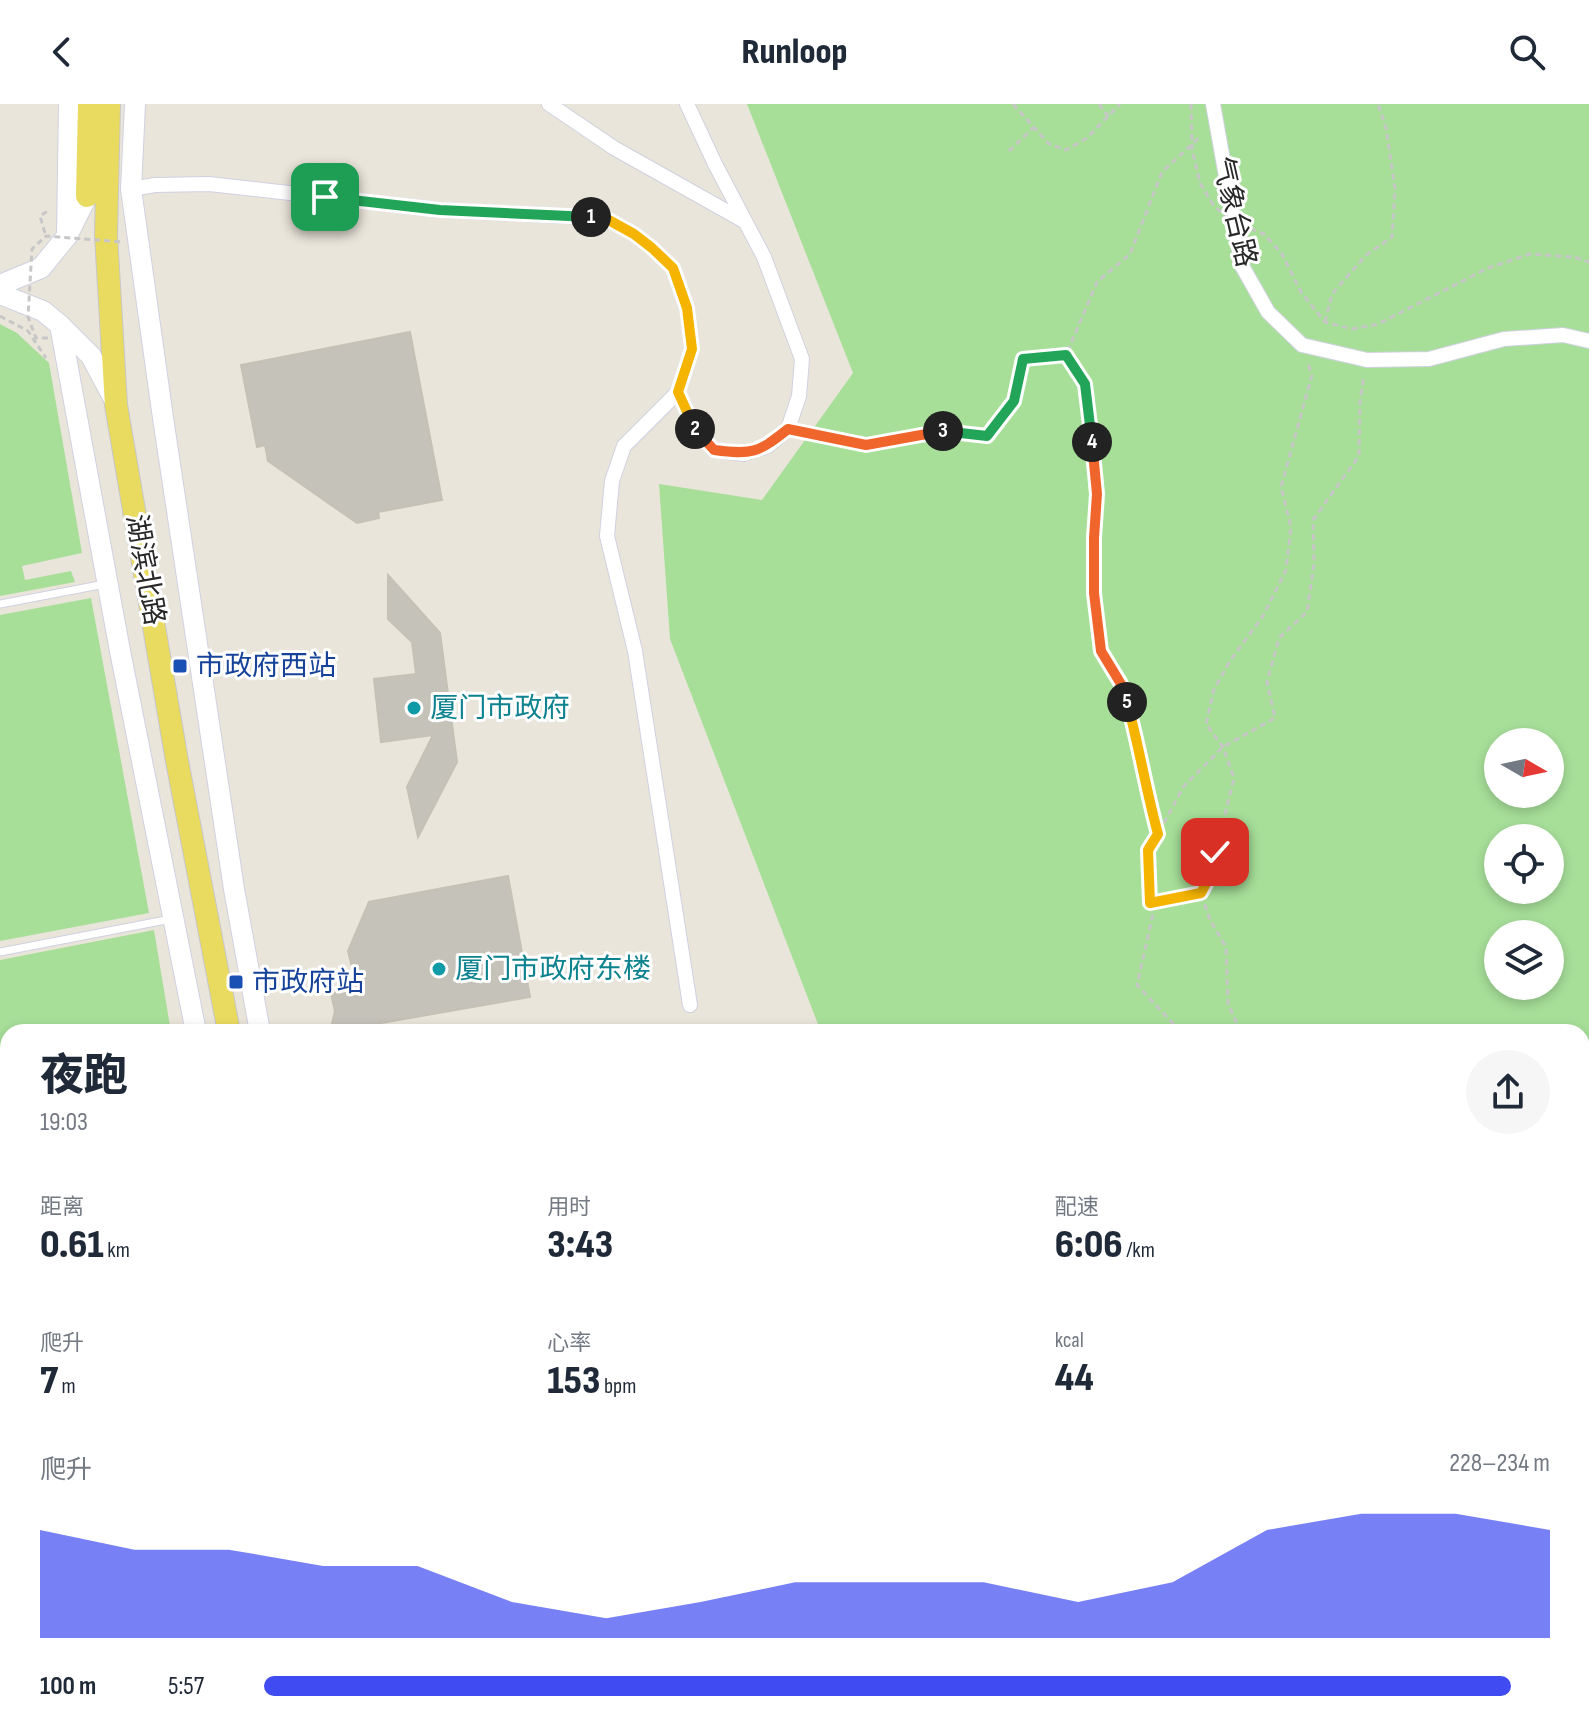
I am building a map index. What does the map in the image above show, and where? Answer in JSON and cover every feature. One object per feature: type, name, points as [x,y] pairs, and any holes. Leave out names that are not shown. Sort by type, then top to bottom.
[{"type":"main road","points":[[87,196],[89,104]]},
{"type":"main road","name":"湖滨北路","points":[[109,104],[106,235],[116,405],[177,761],[227,1024]]},
{"type":"street","points":[[67,236],[69,104]]},
{"type":"street","points":[[135,104],[131,189],[234,889],[259,1024]]},
{"type":"street","points":[[549,104],[614,148],[745,222]]},
{"type":"street","points":[[678,392],[695,429],[714,450],[744,454],[768,446],[788,429],[799,396],[802,359],[764,257],[687,104]]},
{"type":"street","name":"气象台路","points":[[1213,104],[1242,266],[1268,312],[1302,345]]},
{"type":"street","points":[[131,189],[155,185],[209,184],[440,210],[605,218],[634,234],[673,268],[687,308],[692,349],[678,392],[624,446],[612,481],[607,536],[635,651],[690,1005]]},
{"type":"street","points":[[0,285],[41,268],[67,236],[87,196]]},
{"type":"street","points":[[0,294],[43,311],[54,331],[108,583],[194,1024]]},
{"type":"street","points":[[54,331],[91,356],[116,405]]},
{"type":"street","points":[[1302,345],[1367,360],[1429,359],[1504,339],[1563,335],[1589,341]]},
{"type":"lane","points":[[0,604],[108,583]]},
{"type":"lane","points":[[0,952],[173,918]]},
{"type":"path","points":[[1013,104],[1049,144],[1066,150],[1087,138],[1120,104]]},
{"type":"path","points":[[1099,104],[1108,116]]},
{"type":"path","points":[[1191,104],[1192,149],[1200,183],[1214,206],[1234,222],[1264,234],[1282,254],[1301,292],[1325,322],[1352,329],[1378,324],[1488,268],[1530,254],[1574,257],[1589,262]]},
{"type":"path","points":[[1325,322],[1332,294],[1366,255],[1392,237],[1395,189],[1386,128],[1378,104]]},
{"type":"path","points":[[1009,151],[1033,128]]},
{"type":"path","points":[[1066,355],[1097,282],[1130,254],[1162,172],[1201,136],[1216,129]]},
{"type":"path","points":[[54,331],[36,338],[28,317],[32,249],[46,236],[122,242]]},
{"type":"path","points":[[1237,1024],[1228,1004],[1226,947],[1210,920],[1201,893],[1209,878],[1234,778],[1223,747],[1206,724],[1214,689],[1263,616],[1286,570],[1291,527],[1281,487],[1312,375],[1302,345]]},
{"type":"path","points":[[788,429],[866,445],[944,431],[987,436],[1014,401],[1023,359],[1066,355]]},
{"type":"path","points":[[1066,355],[1085,384],[1097,494],[1094,593],[1101,651],[1121,684],[1137,738],[1158,834]]},
{"type":"path","points":[[1174,1024],[1137,985],[1153,914],[1148,850],[1184,786],[1223,747],[1275,718],[1267,682],[1279,638],[1307,612],[1314,564],[1313,520],[1359,456],[1360,401],[1367,360]]},
{"type":"path","points":[[1150,903],[1201,893]]},
{"type":"green space","points":[[747,104],[1589,104],[1589,1024],[818,1024],[670,639],[659,484],[762,500],[853,373]]},
{"type":"green space","points":[[0,324],[17,333],[49,363],[82,553],[22,566],[25,580],[71,571],[75,582],[0,596]]},
{"type":"green space","points":[[91,598],[149,913],[0,941],[0,615]]},
{"type":"green space","points":[[154,930],[170,1024],[0,1024],[0,960]]},
{"type":"building","points":[[410,332],[442,500],[378,512],[379,518],[357,523],[268,461],[265,445],[257,447],[241,365]]},
{"type":"building","name":"厦门市政府","points":[[388,575],[440,633],[457,762],[418,837],[407,787],[433,735],[381,742],[374,679],[416,674],[412,642],[388,619]]},
{"type":"building","name":"厦门市政府东楼","points":[[508,876],[530,997],[376,1024],[332,1024],[335,1011],[331,994],[357,987],[348,951],[369,902]]},
{"type":"place","name":"市政府西站","points":[[180,666]]},
{"type":"place","name":"厦门市政府","points":[[414,708]]},
{"type":"place","name":"厦门市政府东楼","points":[[439,969]]},
{"type":"place","name":"市政府站","points":[[236,982]]},
{"type":"route","points":[[325,197],[440,210],[605,218],[634,234],[673,268],[687,308],[692,349],[678,392],[695,429],[714,450],[744,454],[768,446],[788,429],[866,445],[944,431],[987,436],[1014,401],[1023,359],[1066,355],[1085,384],[1097,494],[1094,593],[1101,651],[1121,684],[1137,738],[1158,834],[1148,850],[1150,903],[1201,893],[1209,878],[1215,852]]}]
